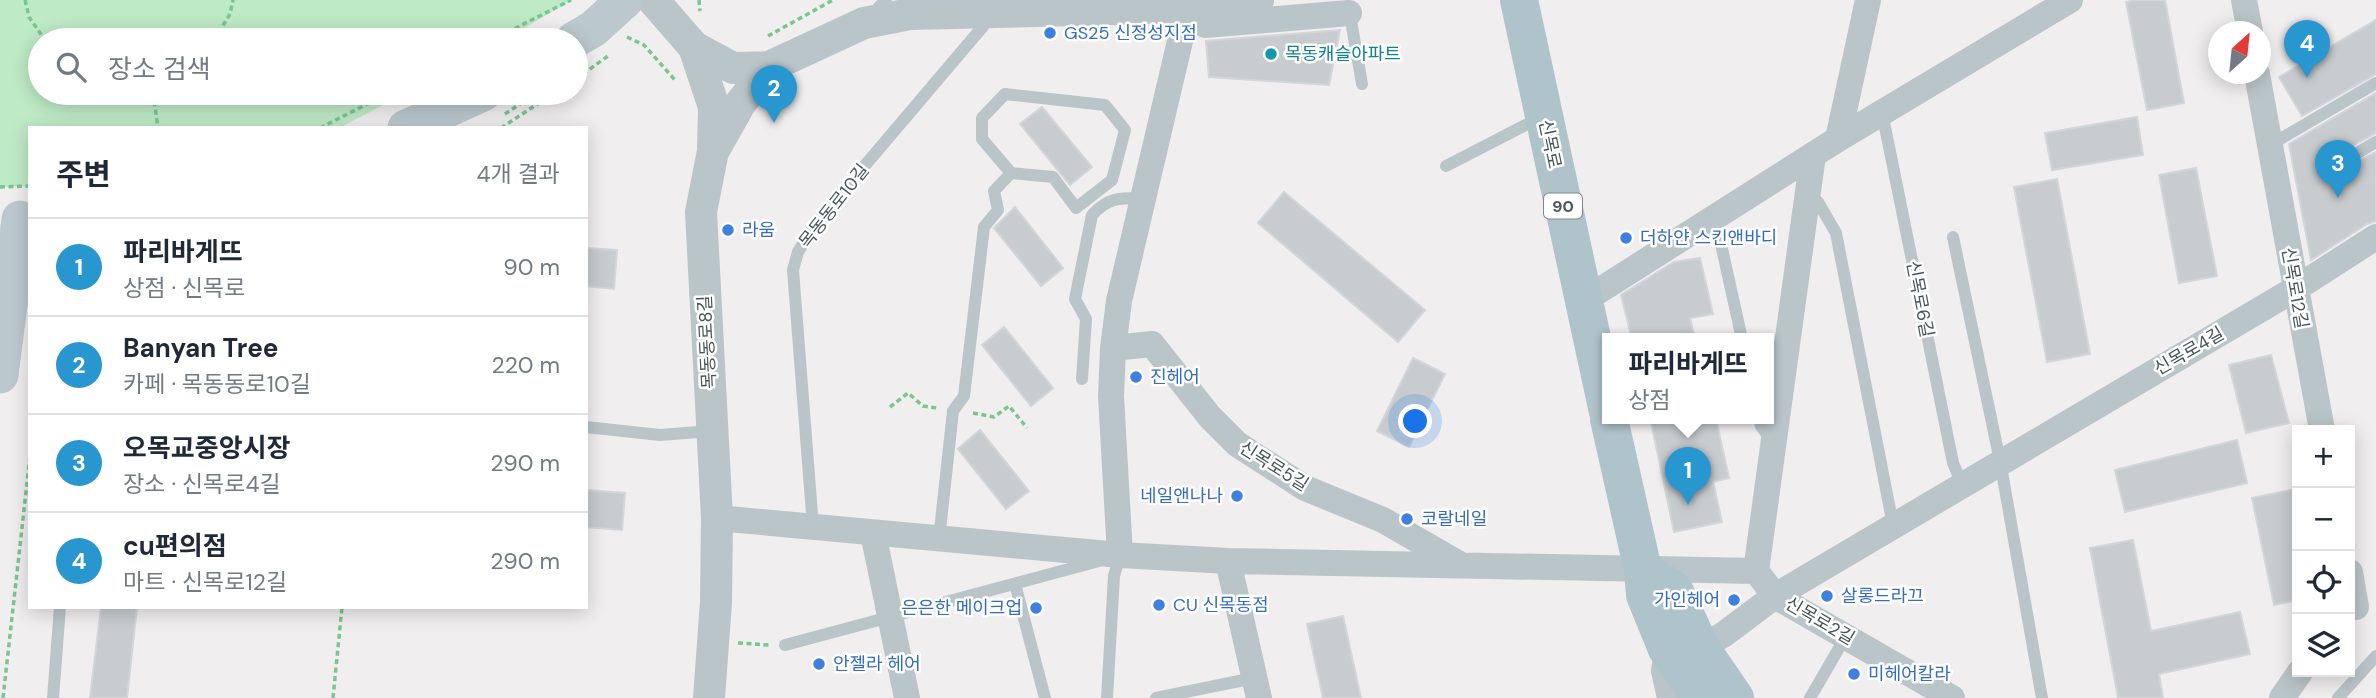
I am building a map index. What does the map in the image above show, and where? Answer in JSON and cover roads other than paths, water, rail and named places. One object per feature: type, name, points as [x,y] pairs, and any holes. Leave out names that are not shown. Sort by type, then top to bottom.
[{"type":"main road","name":"신목로","points":[[1519,0],[1602,385]]},
{"type":"main road","points":[[588,32],[624,17]]},
{"type":"main road","points":[[411,126],[457,105]]},
{"type":"main road","points":[[0,375],[20,211]]},
{"type":"main road","points":[[1610,424],[1643,570],[1674,590],[1683,648],[1700,698]]},
{"type":"main road","points":[[1683,648],[1735,698]]},
{"type":"street","points":[[653,0],[697,33],[733,68],[768,52],[864,23],[910,14],[1199,5],[1258,0]]},
{"type":"street","points":[[1838,139],[1868,0]]},
{"type":"street","points":[[1583,301],[1838,139],[2070,0]]},
{"type":"street","points":[[2245,0],[2248,21]]},
{"type":"street","points":[[1199,5],[1205,24],[1315,25],[1348,6]]},
{"type":"street","points":[[1120,555],[1111,396],[1119,301],[1143,198],[1199,5]]},
{"type":"street","name":"목동동로8길","points":[[697,33],[714,107],[713,151],[701,212],[717,518],[716,602],[709,698]]},
{"type":"street","points":[[713,151],[768,52]]},
{"type":"street","name":"신목로12길","points":[[2259,84],[2321,425]]},
{"type":"street","points":[[1643,570],[1756,571],[1813,155]]},
{"type":"street","name":"신목로4길","points":[[1683,648],[1723,635],[1776,596],[2000,461],[2295,289],[2376,237]]},
{"type":"street","name":"신목로5길","points":[[1113,348],[1152,344],[1210,416],[1237,444],[1305,488],[1383,520],[1462,565]]},
{"type":"street","name":"신목로5길","points":[[717,518],[1120,555],[1228,561],[1643,570]]},
{"type":"street","points":[[873,533],[907,698]]},
{"type":"street","points":[[1228,561],[1256,688]]},
{"type":"street","name":"신목로2길","points":[[1756,571],[1776,596],[1952,698]]},
{"type":"street","points":[[2355,587],[2361,605]]},
{"type":"street","points":[[1670,698],[1664,671],[1683,648]]},
{"type":"street","points":[[2281,698],[2296,677]]},
{"type":"lane","points":[[864,23],[886,0]]},
{"type":"lane","points":[[1348,6],[1362,84]]},
{"type":"lane","name":"목동동로10길","points":[[813,527],[793,270],[798,252],[816,223],[995,13]]},
{"type":"lane","points":[[2270,145],[2367,84]]},
{"type":"lane","points":[[1005,93],[1105,105],[1125,130],[1112,180],[1076,208],[1053,177],[1012,173],[982,139],[982,118],[1005,93]]},
{"type":"lane","name":"신목로6길","points":[[1882,113],[1953,463],[1962,484]]},
{"type":"lane","points":[[1446,166],[1544,115]]},
{"type":"lane","points":[[2359,152],[2376,142]]},
{"type":"lane","points":[[939,539],[953,411],[964,396],[984,227],[998,211],[994,191],[1012,173]]},
{"type":"lane","points":[[1807,194],[1818,202],[1836,233],[1893,525]]},
{"type":"lane","points":[[1082,379],[1086,319],[1075,299],[1092,215],[1101,205],[1118,198],[1143,198]]},
{"type":"lane","points":[[1715,217],[1741,333]]},
{"type":"lane","points":[[1953,237],[2000,461],[2042,698]]},
{"type":"lane","points":[[1760,424],[1774,443]]},
{"type":"lane","points":[[588,427],[660,435],[712,431]]},
{"type":"lane","points":[[1107,698],[1114,576],[1120,555]]},
{"type":"lane","name":"신목로5길","points":[[891,618],[1120,555]]},
{"type":"lane","points":[[1015,584],[1045,698]]},
{"type":"lane","points":[[53,698],[60,609]]},
{"type":"lane","points":[[785,646],[891,618]]},
{"type":"lane","points":[[1810,698],[1846,636]]},
{"type":"lane","points":[[2338,698],[2376,656]]},
{"type":"lane","points":[[1156,698],[1256,688]]},
{"type":"place","name":"GS25 신정성지점","points":[[1050,33]]},
{"type":"place","name":"목동캐슬아파트","points":[[1271,54]]},
{"type":"place","name":"cu편의점","points":[[2307,78]]},
{"type":"place","name":"Banyan Tree","points":[[774,123]]},
{"type":"place","name":"오목교중앙시장","points":[[2338,198]]},
{"type":"place","name":"라움","points":[[728,230]]},
{"type":"place","name":"더하얀 스킨앤바디","points":[[1626,238]]},
{"type":"place","name":"진헤어","points":[[1136,377]]},
{"type":"place","name":"네일앤나나","points":[[1237,496]]},
{"type":"place","name":"파리바게뜨","points":[[1688,505]]},
{"type":"place","name":"코랄네일","points":[[1407,519]]},
{"type":"place","name":"살롱드라끄","points":[[1827,596]]},
{"type":"place","name":"가인헤어","points":[[1734,600]]},
{"type":"place","name":"CU 신목동점","points":[[1159,605]]},
{"type":"place","name":"은은한 메이크업","points":[[1036,608]]},
{"type":"place","name":"안젤라 헤어","points":[[819,664]]},
{"type":"place","name":"미헤어칼라","points":[[1854,674]]}]
